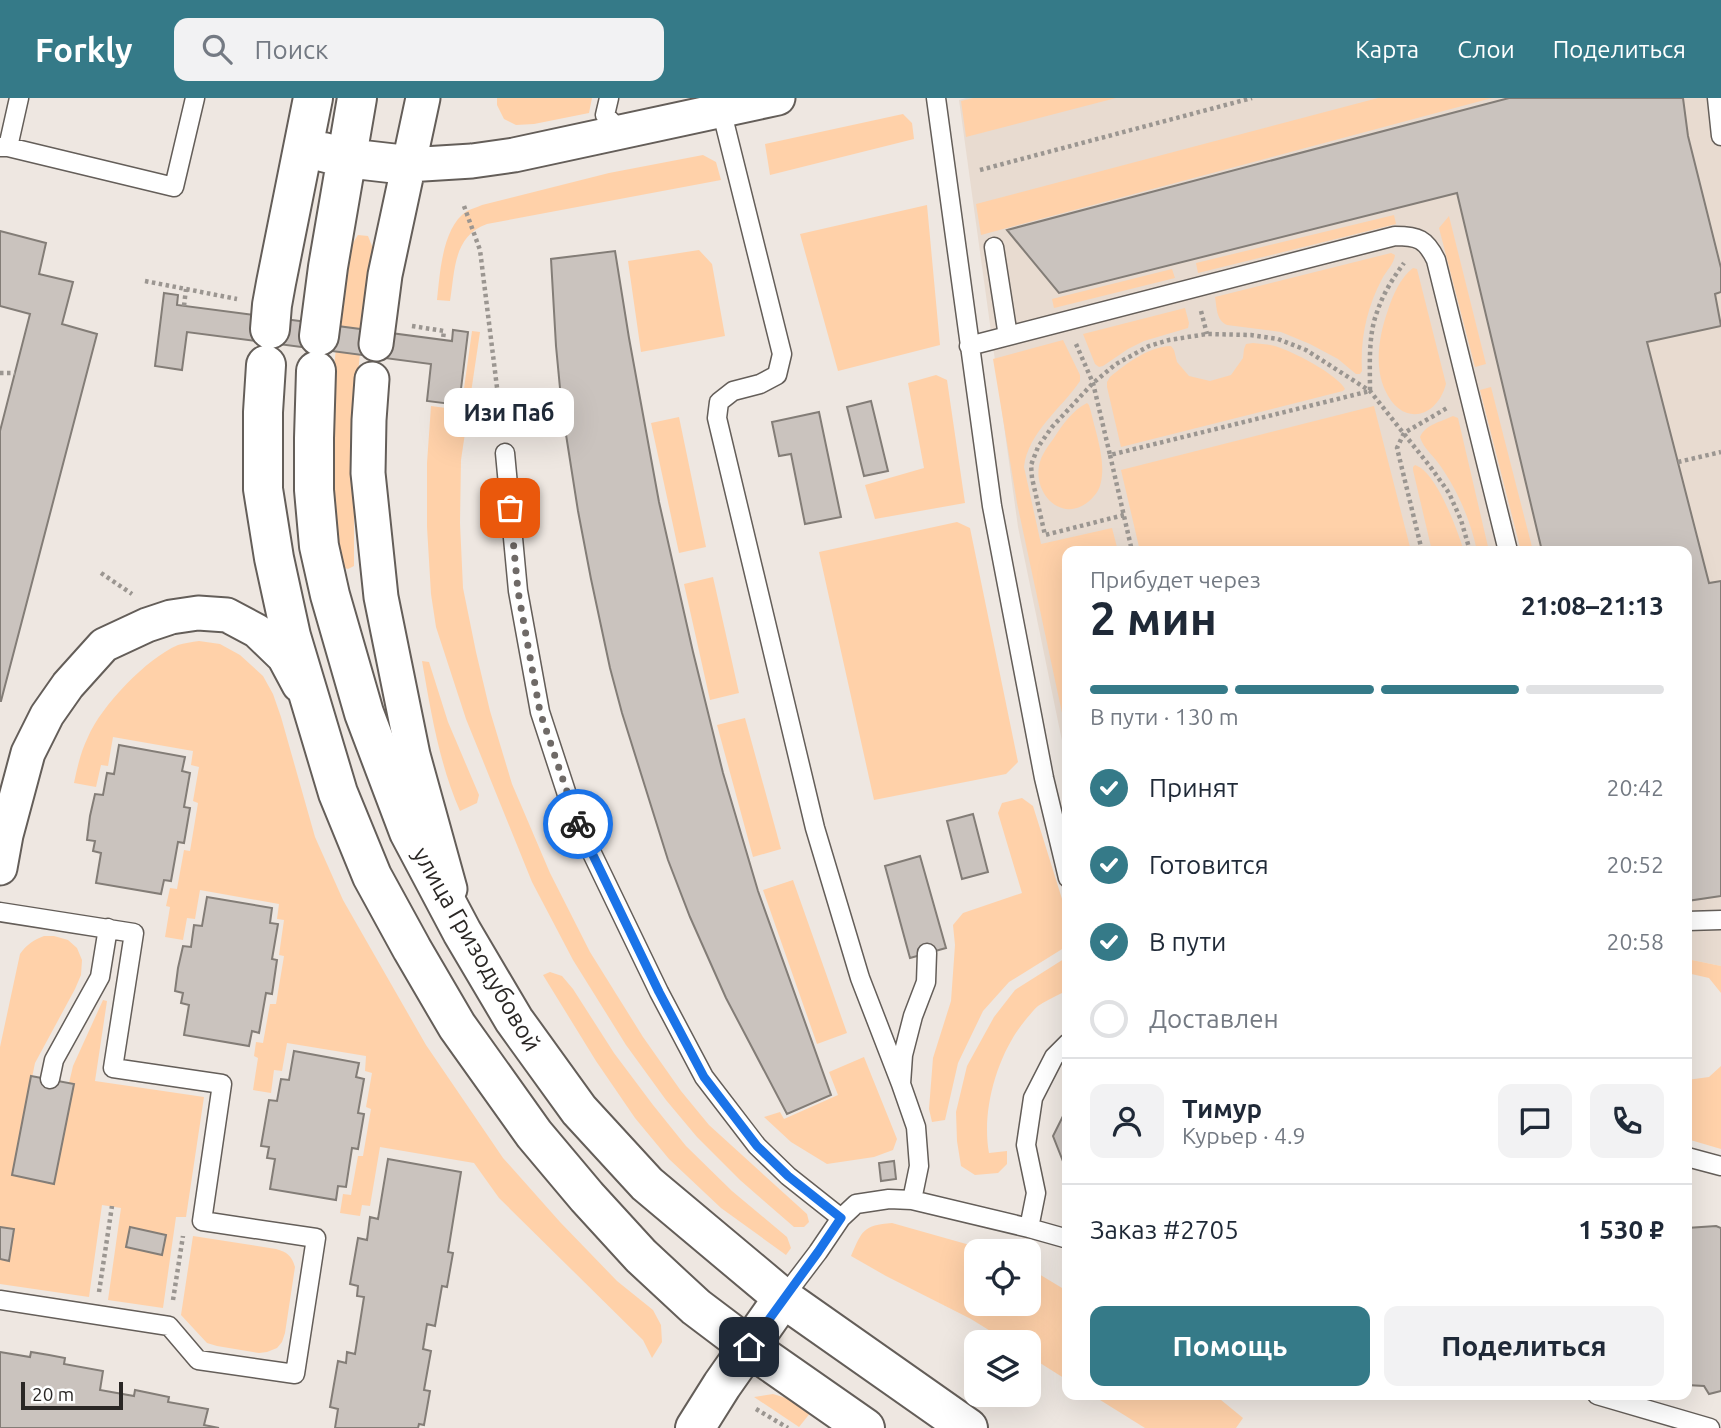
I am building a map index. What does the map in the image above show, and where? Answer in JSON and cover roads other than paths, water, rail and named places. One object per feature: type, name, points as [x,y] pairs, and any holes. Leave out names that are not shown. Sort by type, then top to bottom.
[{"type":"street","name":"улица Гризодубовой","points":[[313,98],[272,305],[263,412],[263,489],[288,623],[338,793],[372,876],[457,1026],[534,1134],[587,1197],[641,1256],[696,1307],[864,1428]]},
{"type":"street","name":"улица Гризодубовой","points":[[358,98],[328,267],[317,354],[313,438],[314,490],[320,547],[330,596],[364,713],[409,832],[462,932],[514,1020],[579,1110],[647,1184],[783,1298],[968,1428]]},
{"type":"street","points":[[376,344],[385,275],[423,98]]},
{"type":"street","points":[[302,147],[346,158],[407,165],[486,159],[621,132],[720,104],[778,98]]},
{"type":"street","points":[[372,379],[368,472],[381,597],[413,755],[462,932]]},
{"type":"street","points":[[0,868],[3,834],[27,753],[47,715],[68,685],[104,645],[171,617],[198,613],[227,615],[257,631],[284,657],[313,708]]},
{"type":"street","points":[[695,1428],[783,1298]]},
{"type":"lane","points":[[19,98],[4,147],[174,187],[195,98]]},
{"type":"lane","points":[[609,98],[605,115],[621,132]]},
{"type":"lane","points":[[936,98],[992,506],[1044,778],[1062,853]]},
{"type":"lane","points":[[1717,98],[1721,136]]},
{"type":"lane","points":[[720,104],[782,354],[777,375],[760,384],[733,391],[719,402],[717,418],[815,828],[860,978],[916,1127],[919,1166],[912,1200]]},
{"type":"lane","points":[[969,346],[1395,236],[1414,236],[1429,246],[1436,260],[1507,546]]},
{"type":"lane","points":[[994,247],[1008,336]]},
{"type":"lane","points":[[505,453],[518,591],[537,699],[574,816],[659,992],[704,1077],[757,1146],[788,1176],[841,1218]]},
{"type":"lane","points":[[0,912],[134,933],[113,1068],[222,1084],[202,1221],[316,1238],[295,1374],[198,1360],[170,1326],[0,1300]]},
{"type":"lane","points":[[1692,921],[1721,920]]},
{"type":"lane","points":[[50,1079],[54,1060],[100,977],[108,928]]},
{"type":"lane","points":[[901,1084],[903,1055],[913,1016],[926,982],[927,954]]},
{"type":"lane","points":[[1029,1228],[1036,1193],[1026,1145],[1033,1098],[1054,1057],[1062,1049]]},
{"type":"lane","points":[[1692,1158],[1721,1166]]},
{"type":"lane","points":[[783,1298],[841,1218],[856,1204],[889,1199],[912,1200],[1062,1237]]},
{"type":"lane","points":[[1614,1400],[1710,1428]]},
{"type":"place","name":"Изи Паб","points":[[510,508]]}]
